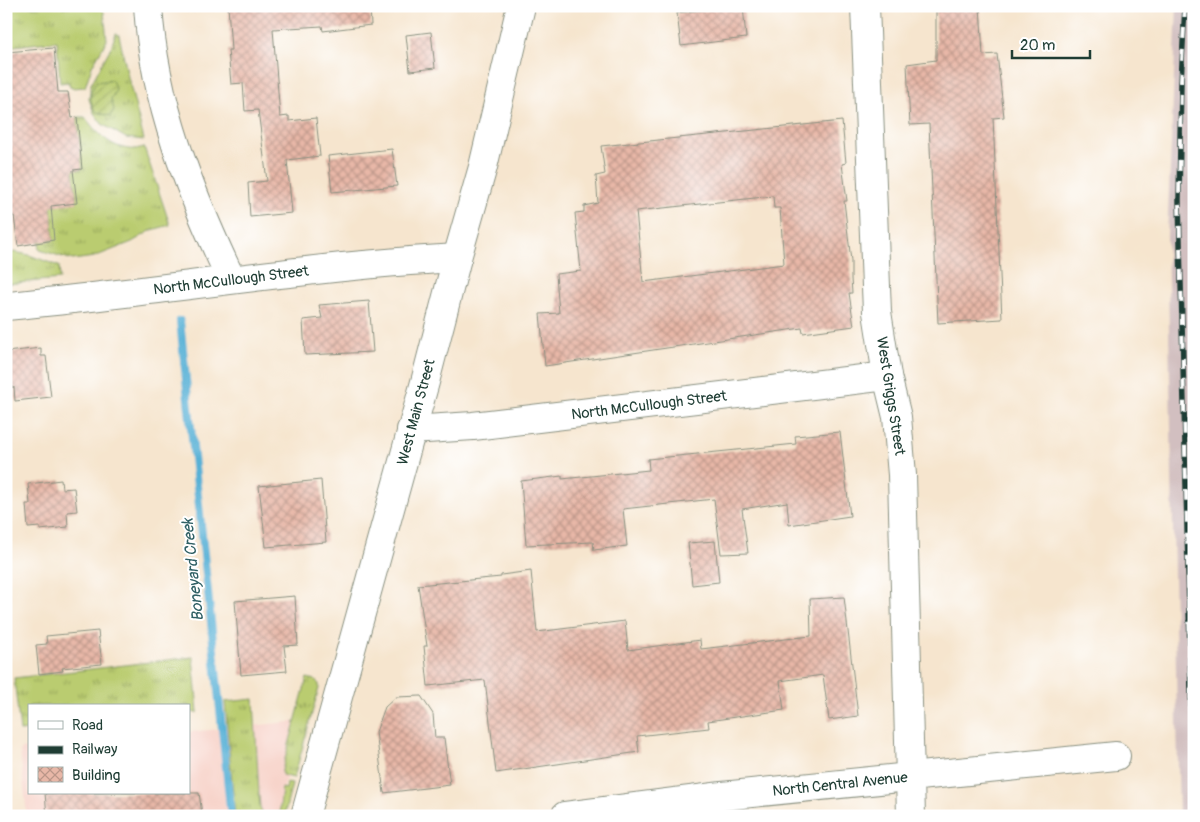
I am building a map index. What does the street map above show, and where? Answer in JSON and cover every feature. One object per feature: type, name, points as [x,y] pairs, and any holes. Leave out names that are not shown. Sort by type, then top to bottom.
[{"type":"street","points":[[148,6],[159,82],[174,140],[208,230],[231,279]]},
{"type":"street","name":"West Main Street","points":[[305,816],[483,167],[521,6]]},
{"type":"street","name":"West Griggs Street","points":[[865,6],[877,312],[887,376],[897,417],[902,475],[911,816]]},
{"type":"street","name":"North McCullough Street","points":[[6,306],[397,261],[457,258]]},
{"type":"street","name":"North McCullough Street","points":[[411,430],[473,426],[887,376]]},
{"type":"street","name":"North Central Avenue","points":[[565,816],[722,796],[1116,756]]},
{"type":"shaded area","points":[[1177,6],[1194,6],[1194,816],[1179,816],[1167,236]]},
{"type":"shaded area","points":[[300,721],[277,816],[27,816],[20,749],[28,748],[28,794],[190,794],[190,732]]},
{"type":"green space","points":[[6,6],[99,6],[104,12],[107,40],[92,66],[85,87],[71,88],[68,82],[60,83],[57,41],[6,47]]},
{"type":"green space","points":[[116,33],[119,35],[144,140],[126,138],[102,124],[94,113],[89,99],[91,84],[111,47]]},
{"type":"green space","points":[[112,80],[116,90],[111,99],[114,110],[110,116],[96,112],[91,97],[92,89],[97,82]]},
{"type":"green space","points":[[77,117],[85,117],[98,133],[109,142],[122,148],[137,149],[144,147],[170,225],[152,230],[132,242],[94,257],[73,260],[40,250],[39,242],[54,240],[51,206],[77,202],[73,170],[82,169]]},
{"type":"green space","points":[[14,252],[29,255],[59,266],[60,279],[6,284],[6,255]]},
{"type":"green space","points":[[193,657],[198,712],[190,713],[190,704],[28,704],[28,730],[20,731],[14,678]]},
{"type":"green space","points":[[307,678],[315,680],[319,684],[319,688],[294,778],[282,775],[282,770]]},
{"type":"green space","points":[[254,699],[260,807],[264,816],[235,816],[225,702]]},
{"type":"green space","points":[[287,783],[292,784],[284,816],[279,816],[282,788],[286,789]]},
{"type":"building","points":[[228,6],[370,6],[371,25],[323,31],[322,26],[273,29],[280,117],[289,116],[289,121],[316,118],[320,156],[287,160],[292,213],[250,217],[248,183],[267,181],[258,110],[245,111],[243,83],[231,84],[228,50],[231,50]]},
{"type":"building","points":[[708,6],[743,6],[746,38],[681,46],[677,13],[709,9]]},
{"type":"building","points":[[936,6],[980,6],[983,55],[997,54],[1004,117],[993,118],[1002,319],[938,323],[929,124],[910,125],[907,64],[936,60]]},
{"type":"building","points":[[431,32],[435,68],[410,71],[406,35]]},
{"type":"building","points":[[54,48],[58,92],[68,92],[72,118],[77,117],[82,169],[73,170],[77,203],[51,206],[54,240],[18,246],[14,216],[6,217],[6,52]]},
{"type":"building","points":[[842,121],[846,163],[842,164],[847,201],[844,201],[851,261],[852,293],[849,293],[854,326],[803,333],[802,328],[545,366],[540,314],[559,313],[556,274],[581,271],[575,213],[584,212],[584,206],[598,203],[596,176],[605,174],[601,146]],"holes":[[[773,196],[774,208],[780,208],[784,264],[643,282],[636,211]]]},
{"type":"building","points":[[392,149],[397,186],[332,192],[328,156]]},
{"type":"building","points":[[369,301],[373,352],[305,355],[303,320],[322,318],[319,305]]},
{"type":"building","points":[[41,348],[41,356],[46,356],[51,397],[15,401],[14,387],[6,388],[6,352]]},
{"type":"building","points":[[840,432],[850,516],[789,525],[787,502],[742,509],[748,553],[721,554],[714,499],[623,509],[627,546],[594,550],[593,542],[526,545],[521,481],[562,476],[562,479],[649,470],[648,459],[796,444],[795,436]]},
{"type":"building","points":[[61,480],[62,489],[74,488],[77,511],[67,512],[68,527],[40,530],[40,527],[28,528],[26,504],[30,504],[28,484]]},
{"type":"building","points":[[321,480],[326,542],[266,547],[259,486]]},
{"type":"building","points":[[715,541],[719,582],[692,585],[688,543]]},
{"type":"building","points":[[531,571],[537,632],[625,621],[628,650],[700,640],[701,649],[811,636],[810,599],[844,597],[858,716],[829,720],[823,675],[780,681],[784,710],[708,721],[709,728],[637,736],[639,752],[496,773],[485,680],[428,686],[424,646],[427,646],[418,585],[501,577],[501,575]]},
{"type":"building","points":[[295,596],[298,645],[284,646],[287,671],[241,675],[235,601]]},
{"type":"building","points":[[98,631],[102,664],[62,668],[63,671],[39,674],[36,645],[47,644],[46,636]]},
{"type":"building","points":[[421,696],[433,714],[435,738],[444,738],[450,785],[384,793],[376,732],[385,707],[396,697]]},
{"type":"building","points":[[199,793],[202,814],[190,816],[47,816],[45,794]]},
{"type":"waterway","name":"Boneyard Creek","points":[[180,321],[231,816]]},
{"type":"railway","points":[[1185,6],[1181,82],[1179,200],[1194,814]]}]
